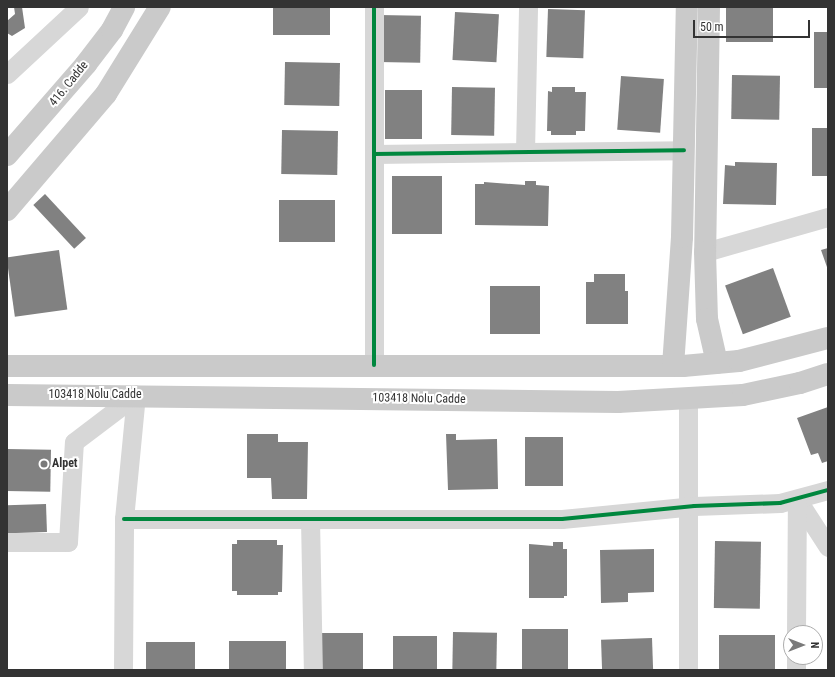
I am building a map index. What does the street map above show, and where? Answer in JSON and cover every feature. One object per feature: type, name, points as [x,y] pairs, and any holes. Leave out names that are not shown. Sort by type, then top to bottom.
[{"type":"main road","name":"416. Cadde","points":[[7,155],[86,64],[112,30],[124,7]]},
{"type":"main road","points":[[7,210],[106,94],[160,7]]},
{"type":"main road","points":[[673,366],[682,237],[687,7]]},
{"type":"main road","points":[[709,7],[705,252],[707,319],[717,363]]},
{"type":"main road","points":[[7,366],[673,366],[739,361],[828,338]]},
{"type":"main road","name":"103418 Nolu Cadde","points":[[8,396],[136,395],[618,402],[743,395],[800,383],[828,374]]},
{"type":"street","points":[[7,74],[79,7]]},
{"type":"street","points":[[374,7],[374,365]]},
{"type":"street","points":[[525,152],[528,7]]},
{"type":"street","points":[[374,154],[684,150]]},
{"type":"street","points":[[705,252],[828,217]]},
{"type":"street","points":[[123,670],[124,519],[136,395]]},
{"type":"street","points":[[7,542],[68,542],[74,442],[136,395]]},
{"type":"street","points":[[688,399],[688,670]]},
{"type":"street","points":[[124,519],[562,519],[687,507],[780,503],[828,490]]},
{"type":"street","points":[[797,499],[828,547]]},
{"type":"street","points":[[796,625],[797,499]]},
{"type":"street","points":[[310,519],[313,670]]},
{"type":"building","points":[[14,7],[22,7],[25,28],[12,36],[7,33],[7,21],[15,14]]},
{"type":"building","points":[[273,7],[330,7],[330,35],[273,35]]},
{"type":"building","points":[[726,7],[773,7],[773,42],[726,42]]},
{"type":"building","points":[[548,9],[585,10],[583,58],[546,57]]},
{"type":"building","points":[[455,12],[499,14],[496,62],[452,60]]},
{"type":"building","points":[[379,15],[421,16],[420,63],[378,62]]},
{"type":"building","points":[[814,32],[828,32],[828,88],[814,88]]},
{"type":"building","points":[[285,62],[340,63],[339,106],[284,105]]},
{"type":"building","points":[[732,75],[780,76],[779,120],[731,119]]},
{"type":"building","points":[[621,76],[664,79],[660,133],[617,130]]},
{"type":"building","points":[[452,87],[495,88],[494,136],[451,135]]},
{"type":"building","points":[[552,87],[575,87],[575,92],[586,92],[585,131],[576,131],[576,135],[551,135],[551,131],[547,131],[548,91],[552,92]]},
{"type":"building","points":[[385,90],[422,90],[422,139],[385,139]]},
{"type":"building","points":[[812,128],[828,128],[828,176],[812,176]]},
{"type":"building","points":[[282,130],[338,131],[337,175],[281,174]]},
{"type":"building","points":[[735,162],[777,163],[776,205],[723,204],[725,165],[735,166]]},
{"type":"building","points":[[392,176],[442,176],[442,234],[392,234]]},
{"type":"building","points":[[525,181],[536,181],[536,185],[549,186],[548,226],[475,225],[475,184],[484,184],[484,182],[525,185]]},
{"type":"building","points":[[45,194],[86,238],[74,249],[33,205]]},
{"type":"building","points":[[279,200],[335,200],[335,242],[279,242]]},
{"type":"building","points":[[828,248],[828,270],[821,250]]},
{"type":"building","points":[[59,250],[67,309],[15,317],[7,257]]},
{"type":"building","points":[[773,268],[791,317],[743,334],[725,285]]},
{"type":"building","points":[[594,274],[625,274],[625,291],[628,291],[628,324],[586,324],[586,282],[594,282]]},
{"type":"building","points":[[490,286],[540,286],[540,334],[490,334]]},
{"type":"building","points":[[828,407],[828,461],[822,463],[818,453],[811,455],[797,418]]},
{"type":"building","points":[[247,434],[278,434],[278,442],[308,442],[307,499],[272,499],[271,478],[247,478]]},
{"type":"building","points":[[446,434],[456,434],[456,440],[497,439],[498,489],[448,490]]},
{"type":"building","points":[[525,437],[563,437],[563,486],[525,486]]},
{"type":"building","points":[[7,449],[51,450],[50,492],[7,491]]},
{"type":"building","points":[[46,504],[47,532],[8,533],[7,505]]},
{"type":"building","points":[[237,540],[277,540],[277,545],[283,545],[282,592],[278,592],[278,595],[237,595],[237,591],[232,591],[232,544],[237,544]]},
{"type":"building","points":[[715,541],[761,542],[760,609],[714,608]]},
{"type":"building","points":[[553,542],[563,542],[563,549],[567,549],[567,596],[564,596],[564,598],[529,598],[529,544],[553,546]]},
{"type":"building","points":[[654,549],[654,592],[628,593],[628,602],[601,603],[600,550]]},
{"type":"building","points":[[522,629],[568,629],[568,670],[522,670]]},
{"type":"building","points":[[453,632],[497,633],[496,670],[452,670]]},
{"type":"building","points":[[321,633],[363,633],[363,670],[321,670]]},
{"type":"building","points":[[719,635],[775,635],[775,670],[719,670]]},
{"type":"building","points":[[393,636],[437,636],[437,670],[393,670]]},
{"type":"building","points":[[652,638],[653,670],[602,670],[601,640]]},
{"type":"building","points":[[229,641],[286,641],[286,670],[229,670]]},
{"type":"building","points":[[146,642],[195,642],[195,670],[146,670]]},
{"type":"cycle path","points":[[374,7],[374,365]]},
{"type":"cycle path","points":[[374,154],[684,150]]},
{"type":"cycle path","points":[[124,519],[562,519],[694,506],[780,503],[828,490]]},
{"type":"place","name":"Alpet","points":[[44,464]]}]
